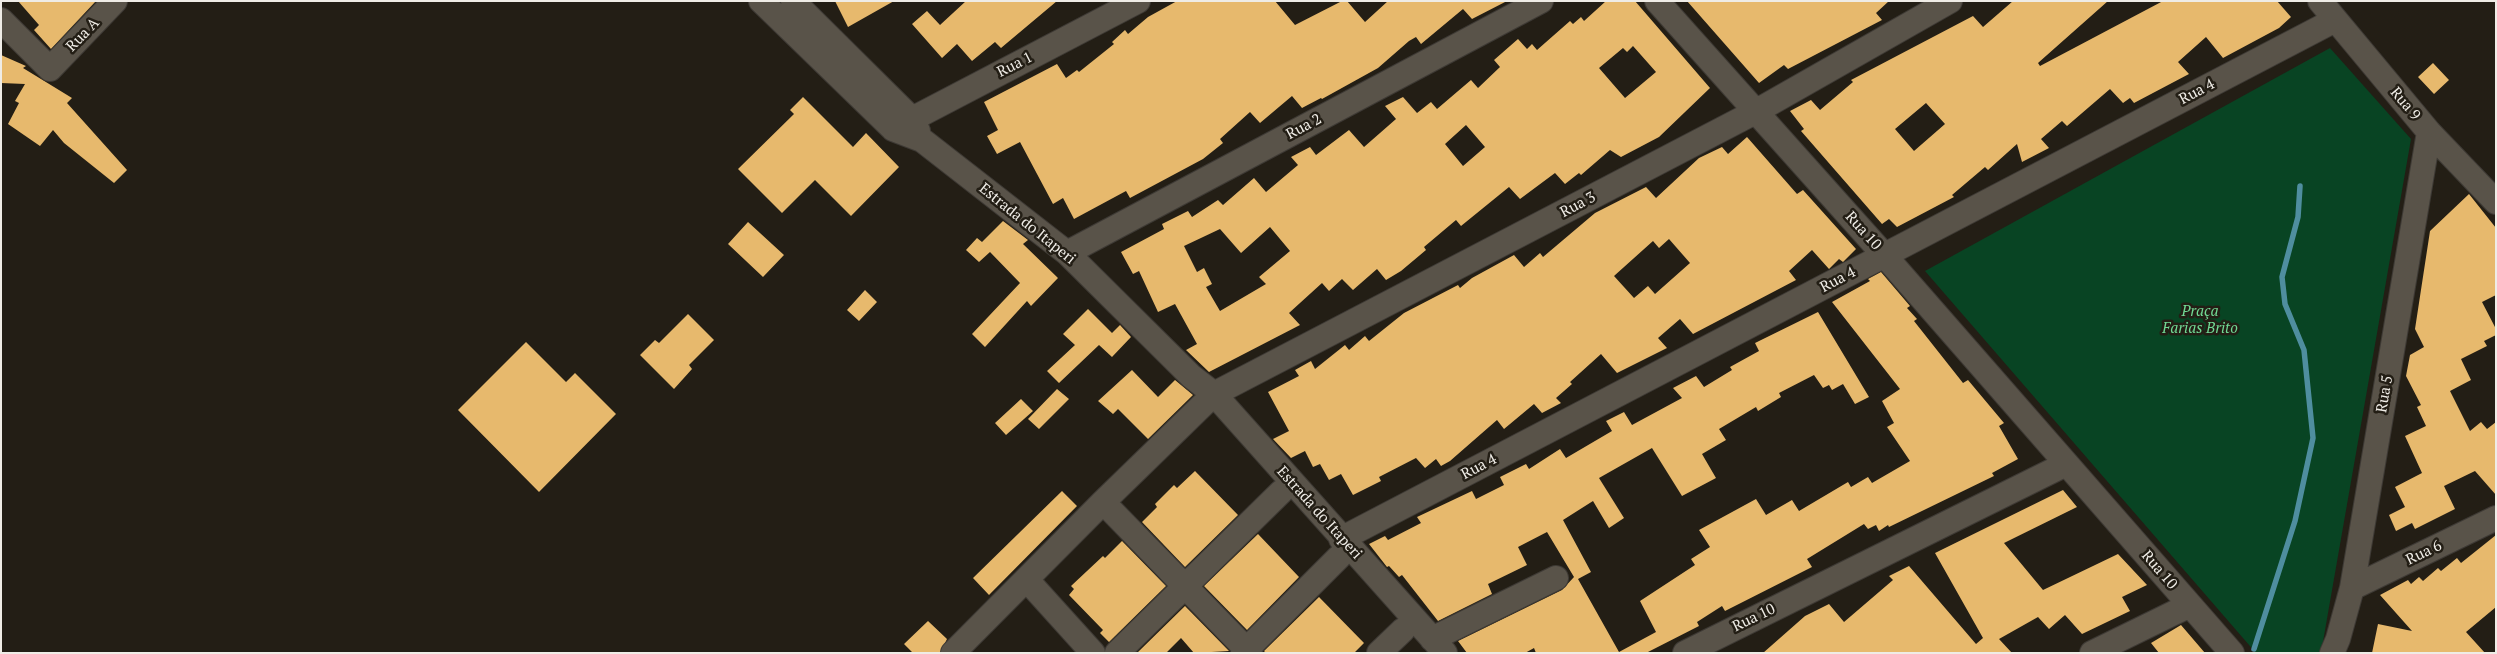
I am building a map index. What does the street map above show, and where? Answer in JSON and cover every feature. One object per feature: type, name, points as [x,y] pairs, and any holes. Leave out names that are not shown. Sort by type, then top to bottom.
[{"type":"street","name":"Rua A","points":[[28,49],[50,69],[115,1]]},
{"type":"street","name":"Estrada do Itaperi","points":[[761,1],[902,124],[1067,253],[1192,376],[1281,492],[1340,548],[1403,630],[1433,648]]},
{"type":"street","name":"Estrada do Itaperi","points":[[793,1],[902,124]]},
{"type":"street","name":"Rua 1","points":[[902,124],[1138,1]]},
{"type":"street","name":"Rua 2","points":[[1067,253],[1541,1]]},
{"type":"street","name":"Rua 10","points":[[1657,1],[1885,256],[2232,653]]},
{"type":"street","name":"Rua 3","points":[[953,653],[1208,398],[1755,112],[1950,1]]},
{"type":"street","name":"Rua 9","points":[[2320,1],[2429,132],[2496,202]]},
{"type":"street","points":[[1,20],[28,49]]},
{"type":"street","name":"Rua 4","points":[[1246,652],[1340,548],[1885,256],[2335,20]]},
{"type":"street","points":[[1,43],[28,49]]},
{"type":"street","name":"Rua 5","points":[[2332,653],[2338,639],[2352,588],[2429,132]]},
{"type":"street","name":"Estrada do Itaperi","points":[[1208,398],[1340,548],[1433,648]]},
{"type":"street","name":"Rua 10","points":[[1685,653],[2066,464]]},
{"type":"street","points":[[1117,653],[1281,492]]},
{"type":"street","points":[[1103,502],[1246,652]]},
{"type":"street","name":"Rua 6","points":[[2352,588],[2496,518]]},
{"type":"street","points":[[1433,648],[1556,578]]},
{"type":"street","points":[[1027,580],[1092,653]]},
{"type":"street","points":[[2092,653],[2190,605]]},
{"type":"street","points":[[1379,653],[1403,630]]},
{"type":"green space","name":"Praça Farias Brito","points":[[2330,48],[2411,139],[2321,653],[2256,653],[1925,271]]},
{"type":"building","points":[[18,1],[96,1],[51,49],[34,30],[39,25]]},
{"type":"building","points":[[835,1],[894,1],[848,27]]},
{"type":"building","points":[[966,1],[1057,1],[1001,48],[995,42],[972,61],[957,44],[942,58],[912,24],[927,11],[940,25]]},
{"type":"building","points":[[1177,1],[1275,1],[1295,25],[1342,1],[1347,1],[1365,22],[1388,1],[1507,1],[1472,19],[1463,9],[1421,44],[1416,37],[1378,68],[1302,108],[1292,96],[1260,123],[1250,112],[1220,139],[1223,143],[1203,159],[1130,198],[1126,191],[1074,219],[1063,198],[1053,204],[1020,142],[997,154],[987,136],[998,130],[984,102],[1057,64],[1066,78],[1077,70],[1079,72],[1114,44],[1112,42],[1125,30],[1128,34],[1148,17]]},
{"type":"building","points":[[1606,1],[1635,1],[1710,88],[1659,137],[1621,157],[1610,150],[1581,175],[1579,173],[1565,184],[1555,173],[1520,199],[1509,187],[1461,226],[1456,220],[1424,247],[1426,250],[1401,271],[1386,280],[1377,269],[1353,290],[1342,279],[1329,291],[1322,283],[1289,313],[1300,325],[1209,372],[1186,350],[1197,344],[1175,304],[1158,312],[1139,271],[1133,274],[1121,252],[1164,229],[1162,224],[1188,211],[1192,217],[1218,200],[1223,205],[1254,178],[1266,192],[1298,165],[1291,157],[1310,147],[1316,155],[1349,130],[1364,147],[1396,119],[1385,106],[1403,97],[1417,113],[1431,102],[1437,109],[1471,80],[1478,88],[1500,67],[1494,60],[1518,39],[1527,49],[1532,44],[1537,50],[1570,21],[1573,24],[1581,17],[1584,21]],"holes":[[[1633,46],[1656,72],[1625,98],[1599,68],[1623,48],[1627,52]],[[1466,125],[1485,147],[1463,166],[1445,144]],[[1270,227],[1290,251],[1259,277],[1266,284],[1220,311],[1206,287],[1212,284],[1204,268],[1197,272],[1184,246],[1220,229],[1241,253]]]},
{"type":"building","points":[[1687,1],[1889,1],[1876,13],[1882,20],[1788,69],[1784,65],[1759,83]]},
{"type":"building","points":[[2013,1],[2108,1],[2038,63],[2040,66],[2163,1],[2277,1],[2291,17],[2279,28],[2223,58],[2206,37],[2178,62],[2189,74],[2134,103],[2130,98],[2123,103],[2110,89],[2067,126],[2062,121],[2041,139],[2049,148],[2022,162],[2017,144],[1988,170],[1985,167],[1952,195],[1954,197],[1897,227],[1889,219],[1882,224],[1801,131],[1804,129],[1790,111],[1811,100],[1820,110],[1853,82],[1851,80],[1973,16],[1983,27]],"holes":[[[1926,103],[1945,124],[1914,151],[1895,129]]]},
{"type":"building","points":[[1,55],[26,66],[23,68],[72,98],[67,103],[127,170],[114,183],[64,143],[53,130],[40,146],[8,124],[19,103],[15,101],[25,84],[1,83]]},
{"type":"building","points":[[2433,63],[2449,80],[2434,94],[2418,77]]},
{"type":"building","points":[[803,97],[853,147],[866,133],[899,167],[851,216],[815,180],[782,213],[738,169],[794,114],[790,110]]},
{"type":"building","points":[[1747,137],[1797,194],[1803,190],[1856,249],[1843,262],[1839,259],[1829,269],[1812,250],[1789,271],[1796,280],[1693,334],[1680,319],[1658,338],[1667,348],[1617,373],[1601,354],[1570,382],[1572,384],[1556,398],[1561,403],[1542,413],[1534,404],[1504,429],[1497,420],[1450,461],[1441,466],[1436,459],[1425,468],[1416,458],[1379,477],[1381,481],[1353,495],[1341,474],[1329,480],[1320,464],[1313,467],[1305,451],[1291,458],[1273,439],[1289,431],[1268,392],[1299,376],[1295,370],[1311,361],[1315,369],[1345,345],[1349,350],[1365,336],[1369,341],[1404,313],[1458,285],[1460,288],[1472,278],[1514,255],[1524,267],[1540,253],[1543,257],[1595,213],[1646,187],[1656,198],[1699,158],[1722,147],[1728,154]],"holes":[[[1669,239],[1690,263],[1655,294],[1648,286],[1634,298],[1614,276],[1653,241],[1659,248]]]},
{"type":"building","points":[[2469,194],[2496,228],[2496,295],[2482,302],[2496,329],[2496,335],[2484,341],[2487,346],[2461,359],[2471,380],[2450,391],[2470,431],[2481,422],[2487,429],[2496,422],[2496,495],[2475,471],[2444,486],[2455,509],[2415,529],[2412,523],[2396,531],[2389,515],[2405,507],[2395,487],[2422,473],[2405,436],[2426,426],[2417,407],[2421,405],[2406,376],[2410,355],[2424,347],[2415,329],[2430,231]]},
{"type":"building","points":[[1003,221],[1028,240],[1023,244],[1058,278],[1031,306],[1027,301],[985,347],[972,334],[1020,283],[990,252],[979,262],[966,250],[977,238],[982,242]]},
{"type":"building","points":[[748,222],[784,255],[763,277],[728,244]]},
{"type":"building","points":[[1881,272],[1910,306],[1907,308],[1917,319],[1914,321],[1963,383],[1968,380],[2004,423],[1999,426],[2018,459],[1992,473],[1994,476],[1889,527],[1888,525],[1879,531],[1876,525],[1868,529],[1864,524],[1807,559],[1812,567],[1725,611],[1722,606],[1697,622],[1699,626],[1646,653],[1536,653],[1534,648],[1525,653],[1467,653],[1458,641],[1562,590],[1574,577],[1547,532],[1518,547],[1527,565],[1488,584],[1492,594],[1438,621],[1402,575],[1399,577],[1389,566],[1387,567],[1369,544],[1385,536],[1388,540],[1421,523],[1417,517],[1472,491],[1476,499],[1504,485],[1500,477],[1526,464],[1529,469],[1560,449],[1566,458],[1612,431],[1606,421],[1624,412],[1632,425],[1682,398],[1673,388],[1696,376],[1704,387],[1732,370],[1730,367],[1759,351],[1755,343],[1818,312],[1869,397],[1855,404],[1843,384],[1832,390],[1829,385],[1823,388],[1814,375],[1779,393],[1781,397],[1758,411],[1756,407],[1719,429],[1726,440],[1702,454],[1716,478],[1682,496],[1652,448],[1599,478],[1624,518],[1609,528],[1593,501],[1563,520],[1591,572],[1578,579],[1619,652],[1656,632],[1640,601],[1695,565],[1691,559],[1710,547],[1699,530],[1756,499],[1766,515],[1792,500],[1799,511],[1848,482],[1851,487],[1868,477],[1872,483],[1910,461],[1887,427],[1894,423],[1882,401],[1900,389],[1832,302],[1870,281],[1868,279]]},
{"type":"building","points":[[865,290],[877,302],[859,321],[847,310]]},
{"type":"building","points":[[1088,309],[1112,333],[1120,325],[1131,337],[1112,357],[1099,345],[1059,383],[1047,371],[1075,345],[1063,334]]},
{"type":"building","points":[[688,314],[714,340],[689,365],[692,369],[674,389],[640,355],[655,340],[659,343]]},
{"type":"building","points":[[526,342],[566,382],[575,373],[616,414],[539,492],[458,410]]},
{"type":"building","points":[[1132,370],[1158,397],[1175,380],[1193,395],[1148,439],[1118,409],[1113,414],[1098,401]]},
{"type":"building","points":[[1057,389],[1069,399],[1039,429],[1028,419]]},
{"type":"building","points":[[1021,399],[1033,411],[1006,435],[995,423]]},
{"type":"building","points":[[1195,471],[1238,515],[1185,567],[1142,522],[1157,507],[1155,504],[1174,485],[1177,488]]},
{"type":"building","points":[[2063,490],[2077,507],[2004,543],[2043,590],[2118,554],[2147,585],[2122,597],[2130,611],[2082,634],[2065,615],[2049,629],[2038,617],[1999,639],[2012,653],[1763,653],[1805,616],[1829,604],[1844,622],[1893,580],[1889,576],[1909,566],[1976,644],[1983,638],[1935,553]]},
{"type":"building","points":[[1062,491],[1077,506],[989,595],[973,578]]},
{"type":"building","points":[[1258,534],[1299,577],[1247,630],[1204,586]]},
{"type":"building","points":[[2496,535],[2496,607],[2466,632],[2485,653],[2372,653],[2378,624],[2412,631],[2380,595],[2408,580],[2411,584],[2419,577],[2423,581],[2438,568],[2441,571],[2457,558],[2461,563]]},
{"type":"building","points":[[1122,541],[1166,586],[1109,642],[1100,633],[1103,630],[1069,595],[1074,589],[1071,586]]},
{"type":"building","points":[[1319,597],[1364,643],[1354,653],[1266,653],[1264,651]]},
{"type":"building","points":[[1185,606],[1229,651],[1194,653],[1181,638],[1166,653],[1137,653]]},
{"type":"building","points":[[928,621],[947,639],[940,653],[913,653],[904,644]]},
{"type":"building","points":[[2181,625],[2205,653],[2159,653],[2151,643]]},
{"type":"waterway","points":[[2254,649],[2295,521],[2313,438],[2304,350],[2285,304],[2282,277],[2298,217],[2300,186]]}]
